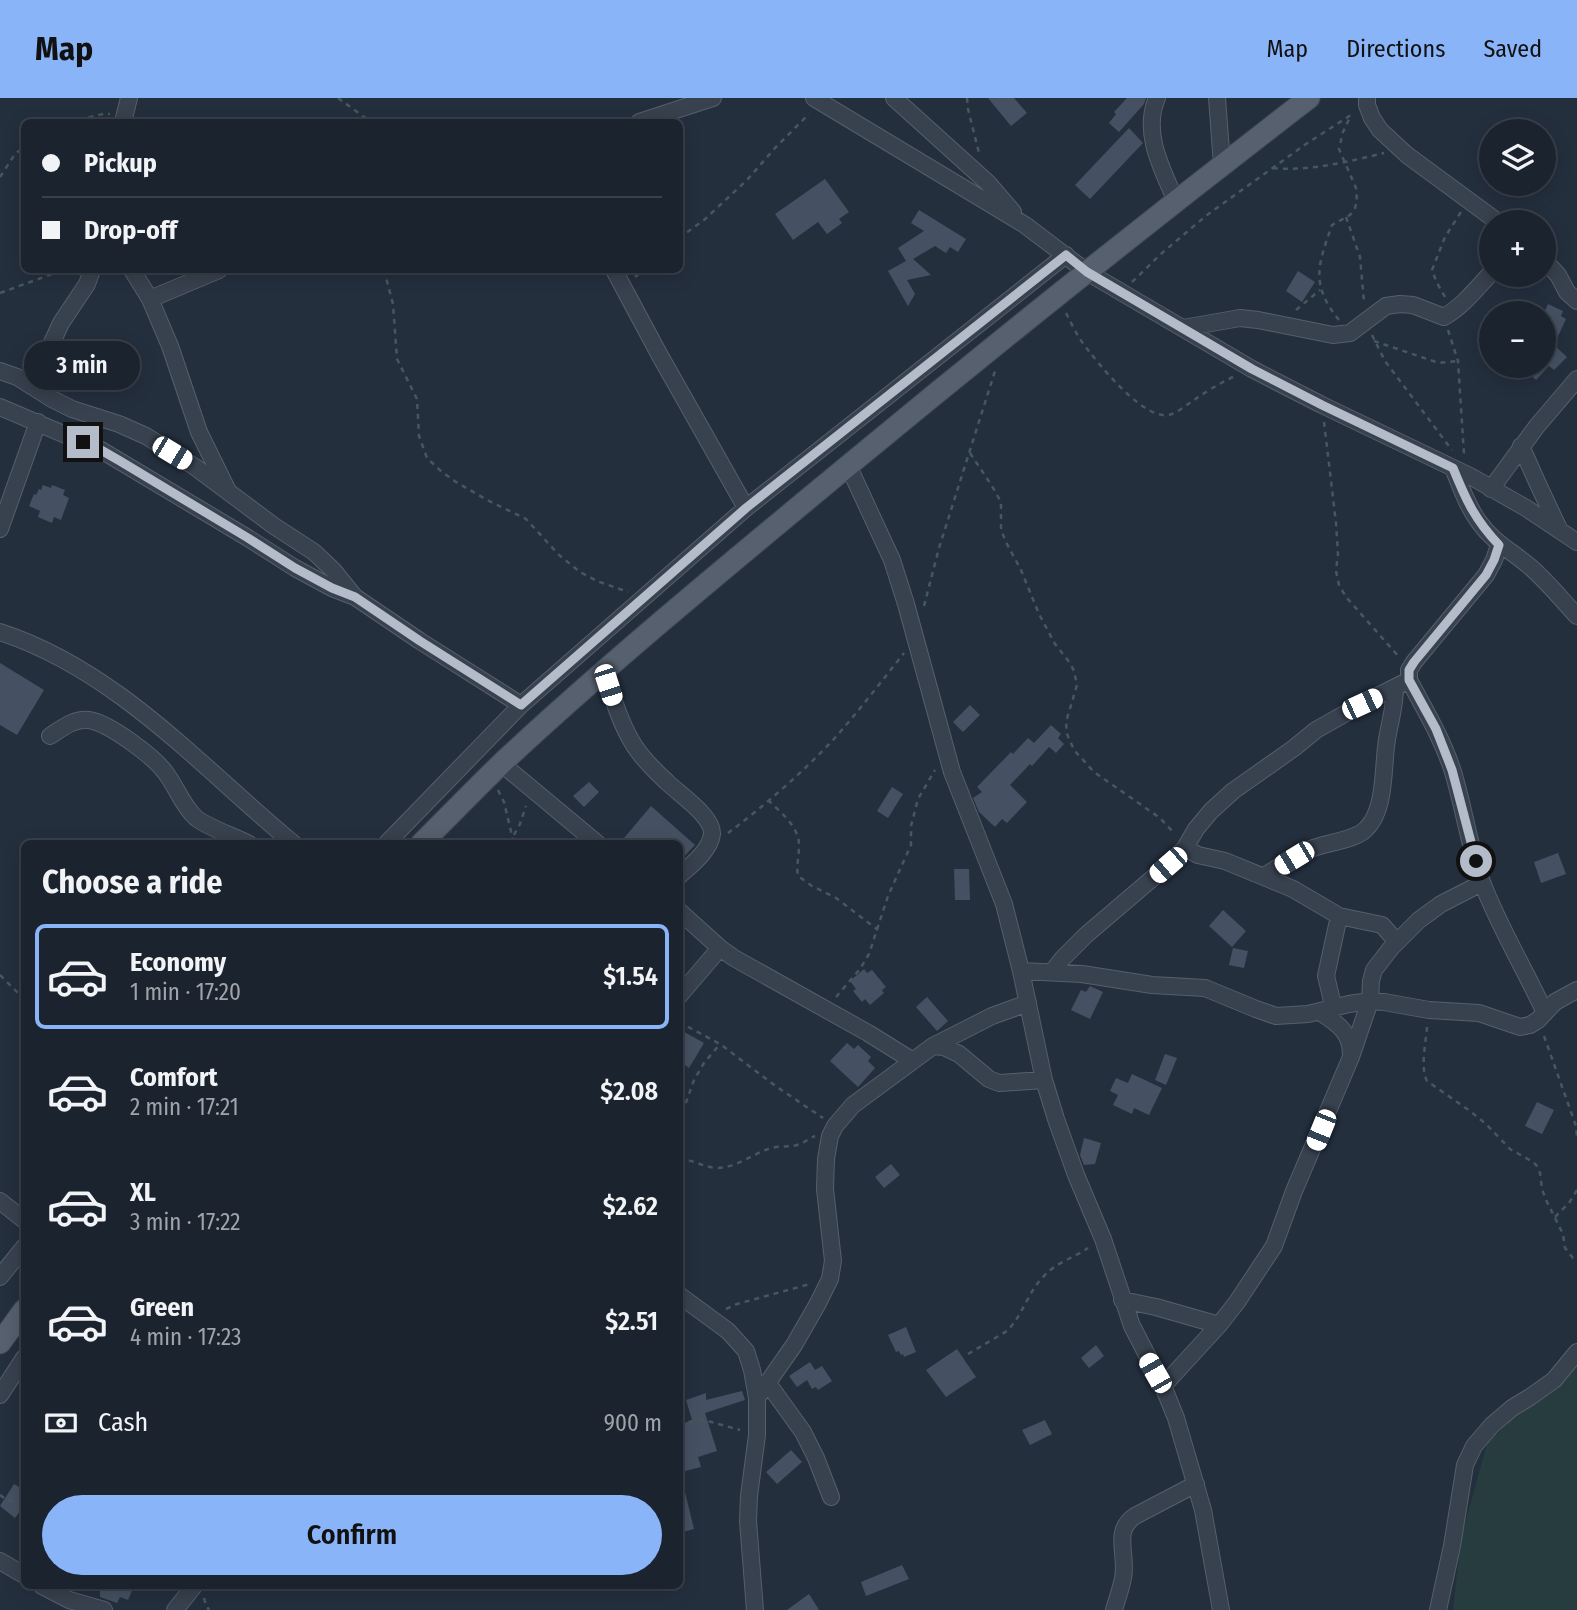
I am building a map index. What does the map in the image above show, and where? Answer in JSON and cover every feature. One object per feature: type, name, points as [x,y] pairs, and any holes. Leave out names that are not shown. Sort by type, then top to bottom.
[{"type":"main road","points":[[425,840],[496,769],[718,573],[1056,295],[1309,98]]},
{"type":"main road","points":[[0,1343],[21,1314]]},
{"type":"street","points":[[124,118],[129,98]]},
{"type":"street","points":[[648,119],[713,98]]},
{"type":"street","points":[[894,98],[988,183],[1025,225]]},
{"type":"street","points":[[1157,98],[1150,122],[1152,137],[1161,169],[1176,201]]},
{"type":"street","points":[[1217,98],[1222,165]]},
{"type":"street","points":[[817,100],[1025,225],[1087,272],[1252,369],[1462,471],[1577,542]]},
{"type":"street","points":[[1367,102],[1380,131],[1482,210]]},
{"type":"street","points":[[390,840],[521,705],[643,597],[746,508],[1066,255]]},
{"type":"street","points":[[32,386],[61,323],[87,284],[91,273]]},
{"type":"street","points":[[134,273],[150,299],[170,346],[199,432],[228,491]]},
{"type":"street","points":[[150,299],[212,273]]},
{"type":"street","points":[[616,273],[746,508]]},
{"type":"street","points":[[1556,273],[1567,292],[1577,301]]},
{"type":"street","points":[[1183,328],[1240,318],[1334,335],[1350,333],[1386,306],[1413,305],[1449,314],[1479,286]]},
{"type":"street","points":[[0,371],[17,377],[72,409],[146,436],[195,467],[314,552],[355,597]]},
{"type":"street","points":[[1491,489],[1521,446],[1577,379]]},
{"type":"street","points":[[0,407],[101,450],[295,568],[355,597],[521,705]]},
{"type":"street","points":[[0,529],[38,422]]},
{"type":"street","points":[[1521,446],[1560,531]]},
{"type":"street","points":[[848,466],[892,560],[947,753],[967,813],[1004,904],[1044,1080],[1076,1175],[1103,1239],[1132,1326],[1176,1418],[1203,1510],[1221,1610]]},
{"type":"street","points":[[1462,471],[1465,498],[1477,520],[1499,545],[1529,566],[1577,616]]},
{"type":"street","points":[[1264,876],[1311,849],[1365,831],[1375,814],[1383,786],[1386,747],[1404,679],[1486,575],[1499,545]]},
{"type":"street","points":[[0,632],[51,653],[144,713],[289,840]]},
{"type":"street","points":[[604,671],[633,745],[666,781],[702,813],[711,826],[712,836],[705,850],[683,872]]},
{"type":"street","points":[[1052,972],[1086,935],[1185,848],[1211,811],[1316,730],[1404,679]]},
{"type":"street","points":[[1404,679],[1436,729],[1452,770],[1482,883],[1541,1016]]},
{"type":"street","points":[[50,736],[73,722],[88,720],[101,724],[151,757],[164,770],[187,808],[197,819],[241,840]]},
{"type":"street","points":[[496,769],[532,790],[593,840]]},
{"type":"street","points":[[1185,848],[1198,855],[1225,861],[1264,876],[1293,889],[1339,916],[1382,925],[1397,942]]},
{"type":"street","points":[[1163,1386],[1219,1325],[1274,1246],[1294,1191],[1351,1058],[1370,1002],[1374,970],[1419,920],[1441,904],[1482,883]]},
{"type":"street","points":[[683,915],[720,948],[913,1061]]},
{"type":"street","points":[[1339,916],[1326,976],[1327,1011],[1347,1034],[1351,1058]]},
{"type":"street","points":[[683,991],[720,948]]},
{"type":"street","points":[[1021,971],[1082,974],[1152,985],[1205,988],[1276,1016],[1327,1011],[1349,1004],[1384,1002],[1429,1010],[1479,1013],[1520,1027],[1530,1025],[1555,1002],[1577,990]]},
{"type":"street","points":[[757,1398],[794,1345],[830,1279],[833,1261],[825,1189],[826,1158],[833,1125],[853,1105],[933,1046],[992,1016],[1028,1003]]},
{"type":"street","points":[[933,1046],[959,1054],[989,1079],[999,1083],[1044,1080]]},
{"type":"street","points":[[0,1201],[21,1218]]},
{"type":"street","points":[[0,1277],[21,1251]]},
{"type":"street","points":[[683,1298],[728,1331],[746,1351],[752,1370],[757,1398],[757,1435],[748,1521],[758,1609]]},
{"type":"street","points":[[1122,1300],[1219,1325]]},
{"type":"street","points":[[1438,1610],[1465,1465],[1474,1446],[1512,1408],[1554,1380],[1577,1352]]},
{"type":"street","points":[[0,1395],[21,1363]]},
{"type":"street","points":[[767,1382],[803,1432],[831,1497]]},
{"type":"street","points":[[1114,1610],[1124,1577],[1122,1531],[1125,1525],[1135,1516],[1196,1485]]},
{"type":"street","points":[[0,1561],[21,1573]]},
{"type":"street","points":[[48,1589],[69,1600],[104,1610]]},
{"type":"street","points":[[175,1610],[192,1589]]},
{"type":"path","points":[[967,98],[988,183]]},
{"type":"path","points":[[339,99],[367,119]]},
{"type":"path","points":[[683,235],[704,220],[747,180],[817,100]]},
{"type":"path","points":[[1122,292],[1207,215],[1367,102]]},
{"type":"path","points":[[82,119],[103,114],[124,118]]},
{"type":"path","points":[[1350,333],[1326,302],[1320,290],[1318,272],[1332,225],[1350,215],[1357,201],[1356,188],[1339,149],[1351,115]]},
{"type":"path","points":[[0,177],[21,149]]},
{"type":"path","points":[[1273,168],[1289,170],[1400,149]]},
{"type":"path","points":[[1462,471],[1458,361],[1449,314],[1432,270],[1446,237],[1468,200]]},
{"type":"path","points":[[1346,217],[1360,257],[1367,320],[1374,341],[1385,361],[1462,471]]},
{"type":"path","points":[[0,293],[56,273]]},
{"type":"path","points":[[385,273],[393,304],[397,359],[416,399],[419,436],[427,458],[456,482],[526,519],[559,555],[580,572],[643,597]]},
{"type":"path","points":[[1276,324],[1302,307],[1320,290]]},
{"type":"path","points":[[1056,295],[1080,340],[1100,365],[1135,399],[1162,416],[1171,415],[1216,386],[1252,369]]},
{"type":"path","points":[[1374,341],[1438,363],[1458,361]]},
{"type":"path","points":[[923,612],[939,548],[996,369]]},
{"type":"path","points":[[1322,405],[1336,523],[1336,571],[1339,585],[1404,679]]},
{"type":"path","points":[[970,453],[1000,502],[1001,530],[1040,614],[1055,644],[1074,671],[1077,685],[1066,722],[1067,734],[1074,750],[1094,772],[1160,818],[1185,848]]},
{"type":"path","points":[[705,850],[746,819],[830,743],[871,697],[915,640]]},
{"type":"path","points":[[825,1010],[860,969],[869,954],[888,896],[911,845],[911,826],[918,799],[947,753]]},
{"type":"path","points":[[496,769],[513,837]]},
{"type":"path","points":[[513,837],[532,790]]},
{"type":"path","points":[[768,800],[796,831],[800,843],[796,868],[798,876],[836,898],[878,930]]},
{"type":"path","points":[[0,975],[21,997]]},
{"type":"path","points":[[1429,1010],[1424,1067],[1427,1081],[1478,1118],[1510,1149],[1533,1162],[1540,1173],[1542,1189],[1563,1234],[1565,1248],[1577,1259]]},
{"type":"path","points":[[1541,1016],[1576,1126],[1577,1138]]},
{"type":"path","points":[[683,1024],[720,1044],[833,1125],[801,1144],[767,1149],[731,1166],[708,1167],[683,1159]]},
{"type":"path","points":[[683,1111],[694,1080],[720,1044]]},
{"type":"path","points":[[1555,1217],[1577,1190]]},
{"type":"path","points":[[968,1354],[1007,1331],[1047,1272],[1103,1239]]},
{"type":"path","points":[[711,1317],[737,1304],[830,1279]]},
{"type":"path","points":[[683,1423],[704,1420],[757,1435]]},
{"type":"path","points":[[0,1495],[21,1505]]},
{"type":"green space","points":[[1577,1367],[1577,1610],[1453,1610],[1461,1538],[1487,1444],[1543,1387]]},
{"type":"building","points":[[988,98],[1014,98],[1027,113],[1011,126]]},
{"type":"building","points":[[1127,98],[1146,98],[1144,104],[1119,132],[1109,123],[1116,114],[1114,112]]},
{"type":"building","points":[[1129,128],[1143,143],[1090,199],[1075,185]]},
{"type":"building","points":[[825,179],[849,212],[839,219],[842,223],[827,234],[818,222],[793,240],[775,214]]},
{"type":"building","points":[[919,210],[966,239],[958,252],[950,247],[946,253],[935,246],[913,259],[931,275],[907,280],[915,294],[908,306],[888,271],[906,261],[898,248],[924,231],[911,223]]},
{"type":"building","points":[[1298,271],[1315,282],[1302,302],[1286,291]]},
{"type":"building","points":[[1556,308],[1563,311],[1561,316],[1566,319],[1556,341]]},
{"type":"building","points":[[1556,347],[1567,357],[1556,368]]},
{"type":"building","points":[[43,485],[65,490],[63,495],[69,498],[61,520],[54,517],[52,523],[38,517],[40,511],[29,506],[34,494],[41,490]]},
{"type":"building","points":[[0,663],[44,690],[17,735],[0,725]]},
{"type":"building","points":[[970,705],[980,715],[963,732],[953,722]]},
{"type":"building","points":[[1051,725],[1061,734],[1058,738],[1064,744],[1056,753],[1049,747],[1010,785],[1027,802],[1007,823],[1002,819],[995,827],[979,812],[973,798],[982,792],[977,787],[1011,752],[1013,754],[1028,738],[1034,743]]},
{"type":"building","points":[[589,782],[599,792],[584,807],[573,796]]},
{"type":"building","points":[[892,787],[903,794],[888,818],[877,811]]},
{"type":"building","points":[[651,806],[695,845],[683,858],[683,840],[622,840]]},
{"type":"building","points":[[1558,853],[1566,874],[1541,883],[1534,862]]},
{"type":"building","points":[[954,869],[969,869],[970,900],[955,900]]},
{"type":"building","points":[[1223,910],[1246,931],[1232,947],[1209,926]]},
{"type":"building","points":[[1233,948],[1248,951],[1244,968],[1229,965]]},
{"type":"building","points":[[864,969],[867,973],[872,970],[886,987],[882,990],[884,993],[870,1005],[865,999],[862,1002],[853,991],[856,989],[850,981]]},
{"type":"building","points":[[1090,986],[1103,992],[1090,1019],[1071,1010],[1081,990],[1086,992]]},
{"type":"building","points":[[927,997],[948,1021],[937,1031],[916,1007]]},
{"type":"building","points":[[683,1031],[704,1043],[689,1068],[683,1064]]},
{"type":"building","points":[[847,1043],[854,1049],[858,1045],[871,1057],[868,1061],[875,1068],[858,1087],[830,1061]]},
{"type":"building","points":[[1165,1054],[1177,1058],[1166,1085],[1155,1080]]},
{"type":"building","points":[[1132,1074],[1162,1088],[1149,1115],[1134,1108],[1132,1114],[1113,1105],[1118,1095],[1110,1091],[1116,1078],[1128,1083]]},
{"type":"building","points":[[1537,1102],[1554,1110],[1542,1134],[1525,1126]]},
{"type":"building","points":[[1084,1138],[1101,1143],[1095,1164],[1084,1165],[1080,1155]]},
{"type":"building","points":[[891,1164],[900,1175],[884,1188],[875,1177]]},
{"type":"building","points":[[906,1327],[916,1352],[904,1357],[899,1351],[896,1352],[888,1335]]},
{"type":"building","points":[[1096,1345],[1104,1356],[1089,1368],[1081,1358]]},
{"type":"building","points":[[957,1349],[976,1377],[946,1397],[926,1370]]},
{"type":"building","points":[[810,1362],[815,1370],[822,1366],[832,1381],[818,1390],[816,1387],[812,1389],[807,1380],[797,1387],[789,1376]]},
{"type":"building","points":[[742,1391],[745,1400],[705,1413],[717,1451],[698,1457],[701,1467],[685,1471],[683,1423],[692,1420],[686,1400],[706,1393],[706,1400]]},
{"type":"building","points":[[1045,1420],[1052,1434],[1030,1445],[1022,1430]]},
{"type":"building","points":[[791,1450],[802,1462],[777,1484],[766,1472]]},
{"type":"building","points":[[14,1484],[21,1488],[21,1510],[15,1518],[0,1506]]},
{"type":"building","points":[[683,1488],[684,1488],[694,1529],[683,1532]]},
{"type":"building","points":[[902,1565],[909,1579],[866,1596],[861,1582]]},
{"type":"building","points":[[97,1589],[133,1589],[128,1600],[120,1597],[117,1603],[100,1597],[100,1590]]},
{"type":"building","points":[[809,1594],[819,1610],[787,1610]]},
{"type":"route","points":[[83,442],[120,461],[295,568],[355,597],[521,705],[746,508],[1066,255],[1087,272],[1252,369],[1453,468],[1477,520],[1499,545],[1486,575],[1414,662],[1408,675],[1436,729],[1452,770],[1476,861]]}]
